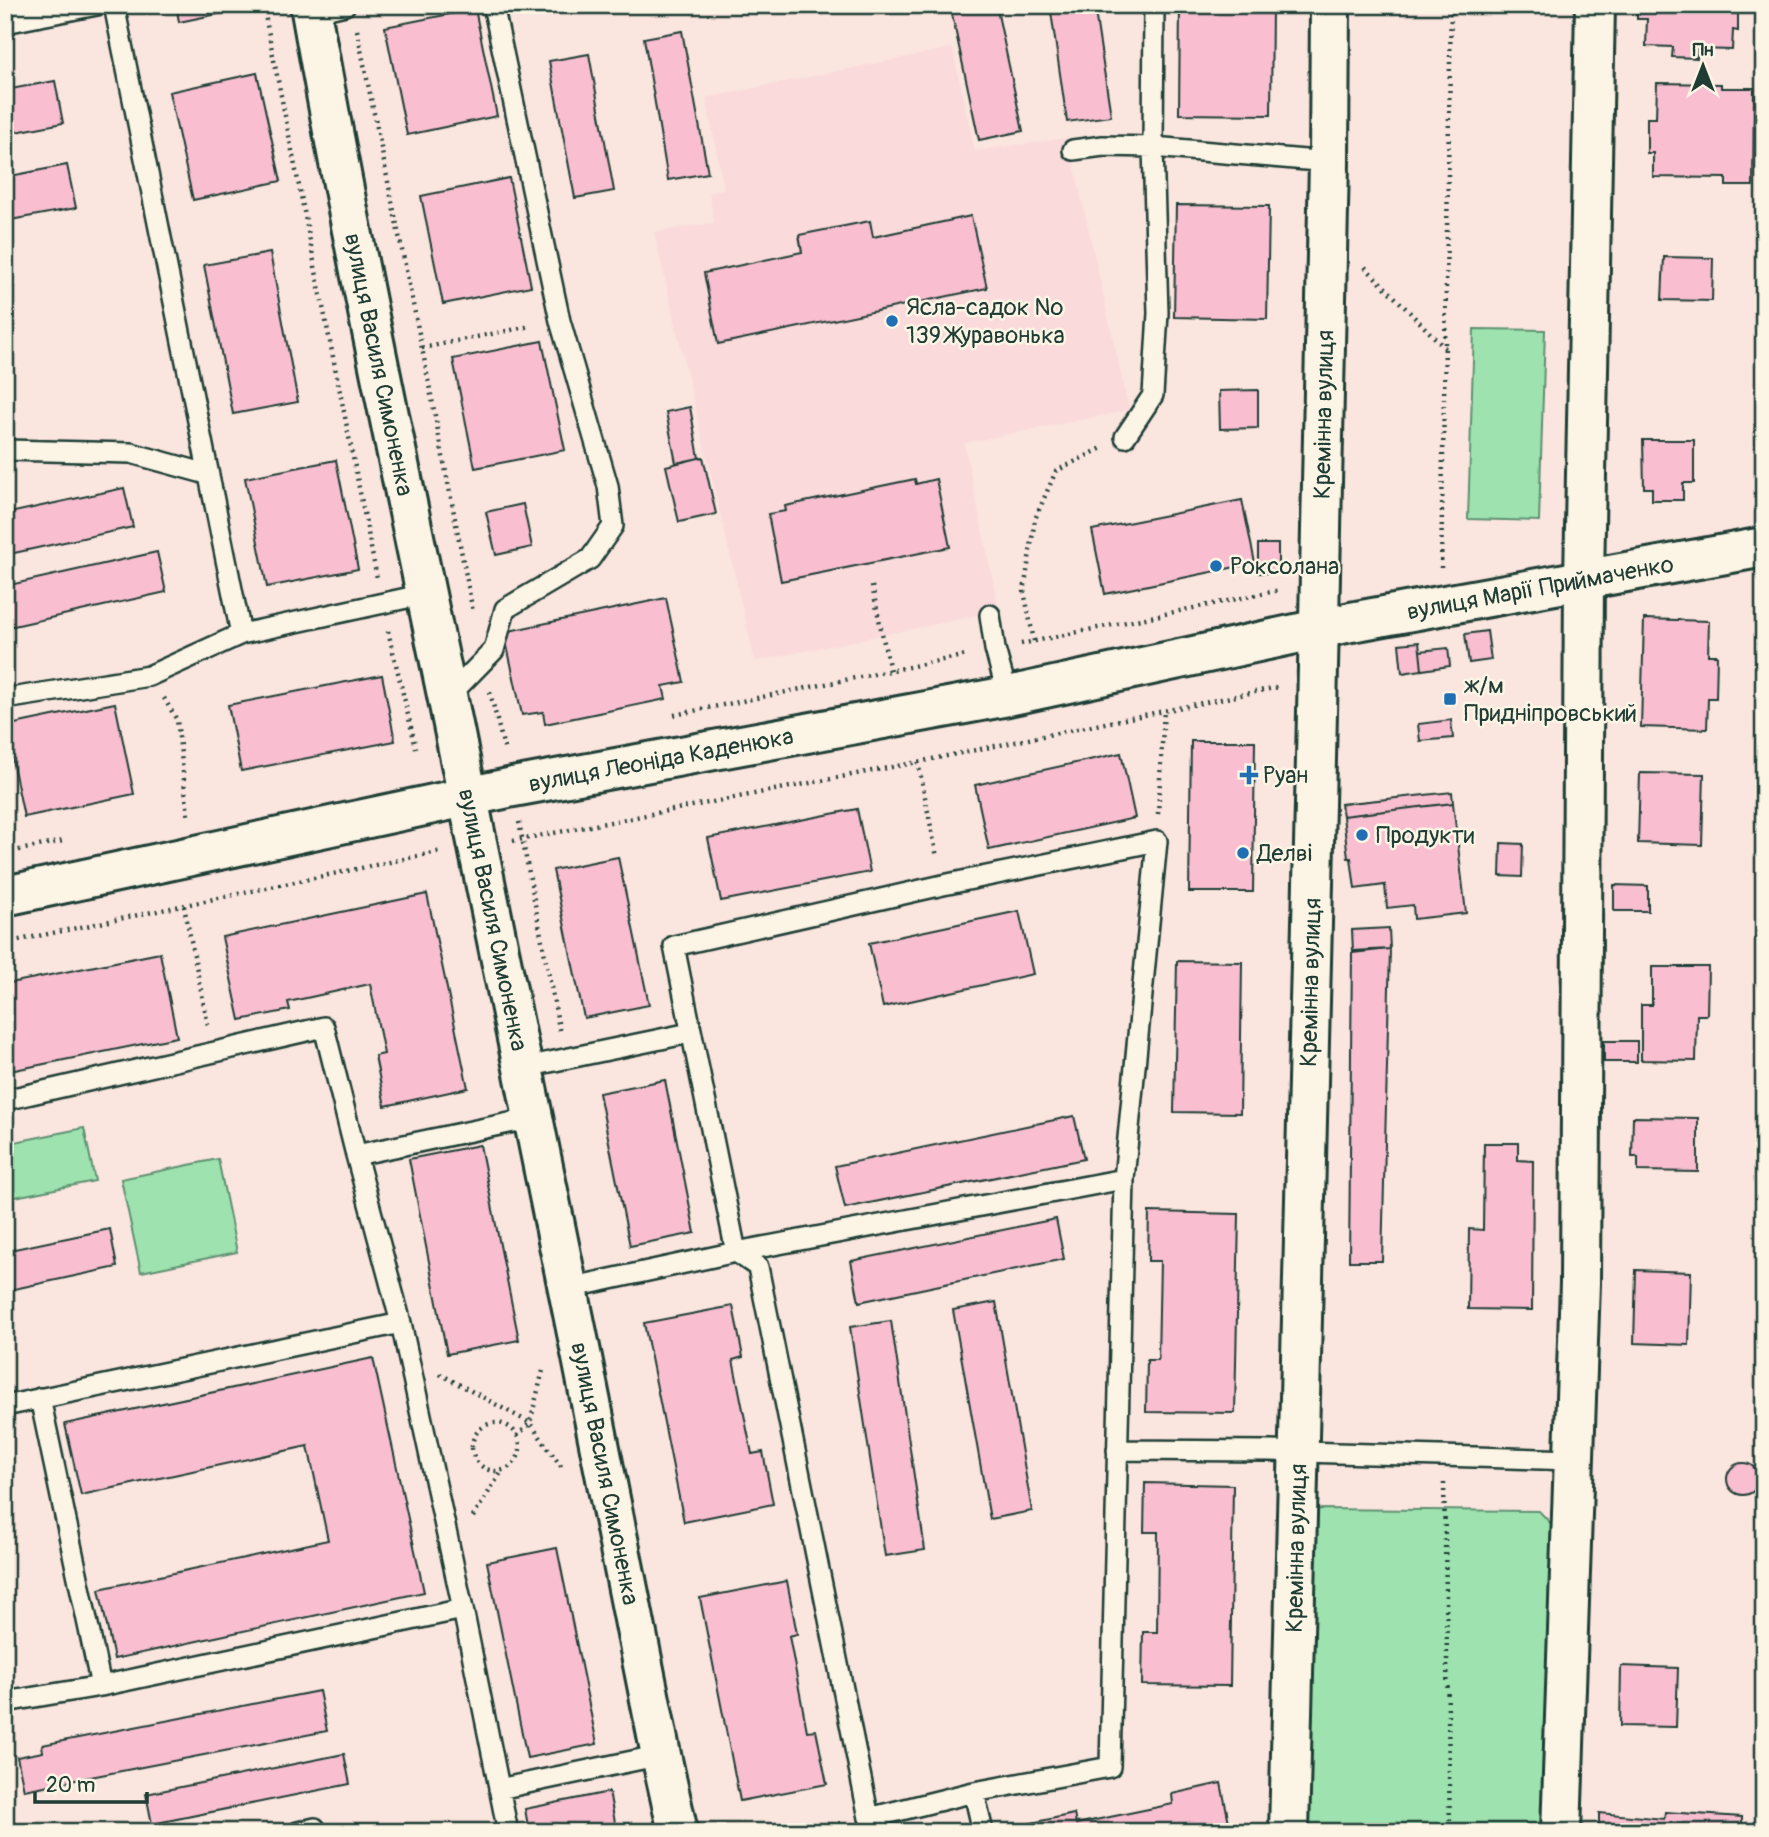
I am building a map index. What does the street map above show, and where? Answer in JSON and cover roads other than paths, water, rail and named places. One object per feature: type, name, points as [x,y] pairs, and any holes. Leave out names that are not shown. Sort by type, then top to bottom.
[{"type":"street","name":"Кремінна вулиця","points":[[1289,1832],[1315,804],[1330,5]]},
{"type":"street","points":[[1561,1832],[1580,1256],[1584,579],[1595,5]]},
{"type":"street","name":"вулиця Василя Симоненка","points":[[330,10],[425,594],[521,1068],[569,1288],[678,1832]]},
{"type":"street","name":"вулиця Марії Приймаченко","points":[[1318,630],[1764,547]]},
{"type":"street","name":"вулиця Леоніда Каденюка","points":[[5,896],[513,787],[1008,696],[1318,630]]},
{"type":"lane","points":[[5,23],[97,5]]},
{"type":"lane","points":[[114,5],[241,634]]},
{"type":"lane","points":[[447,698],[494,650],[505,609],[590,559],[613,526],[608,486],[560,321],[493,5]]},
{"type":"lane","points":[[1125,437],[1153,395],[1158,313],[1153,147],[1153,5]]},
{"type":"lane","points":[[1073,150],[1103,146],[1153,147],[1329,162]]},
{"type":"lane","points":[[5,450],[131,453],[208,474]]},
{"type":"lane","points":[[5,699],[149,676],[241,634],[425,594]]},
{"type":"lane","points":[[990,615],[995,649],[1008,696]]},
{"type":"lane","points":[[1157,841],[1124,1179],[1110,1766],[974,1792],[869,1818],[758,1267],[736,1252],[674,946],[943,885],[1157,841]]},
{"type":"lane","points":[[5,1100],[324,1027],[401,1323],[508,1832]]},
{"type":"lane","points":[[521,1068],[690,1033]]},
{"type":"lane","points":[[356,1155],[533,1118]]},
{"type":"lane","points":[[569,1288],[736,1252],[1124,1179]]},
{"type":"lane","points":[[5,1406],[401,1323]]},
{"type":"lane","points":[[40,1398],[101,1686]]},
{"type":"lane","points":[[1117,1450],[1269,1451],[1297,1454],[1574,1460]]},
{"type":"lane","points":[[5,1702],[101,1686],[463,1609]]},
{"type":"lane","points":[[499,1789],[661,1755]]},
{"type":"lane","points":[[974,1792],[983,1832]]},
{"type":"place","name":"Ясла-садок № 139 Журавонька","points":[[892,321]]},
{"type":"place","name":"Роксолана","points":[[1216,566]]},
{"type":"place","name":"ж/м Придніпровський","points":[[1450,699]]},
{"type":"place","name":"Руан","points":[[1249,775]]},
{"type":"place","name":"Продукти","points":[[1362,835]]},
{"type":"place","name":"Делві","points":[[1243,853]]}]
